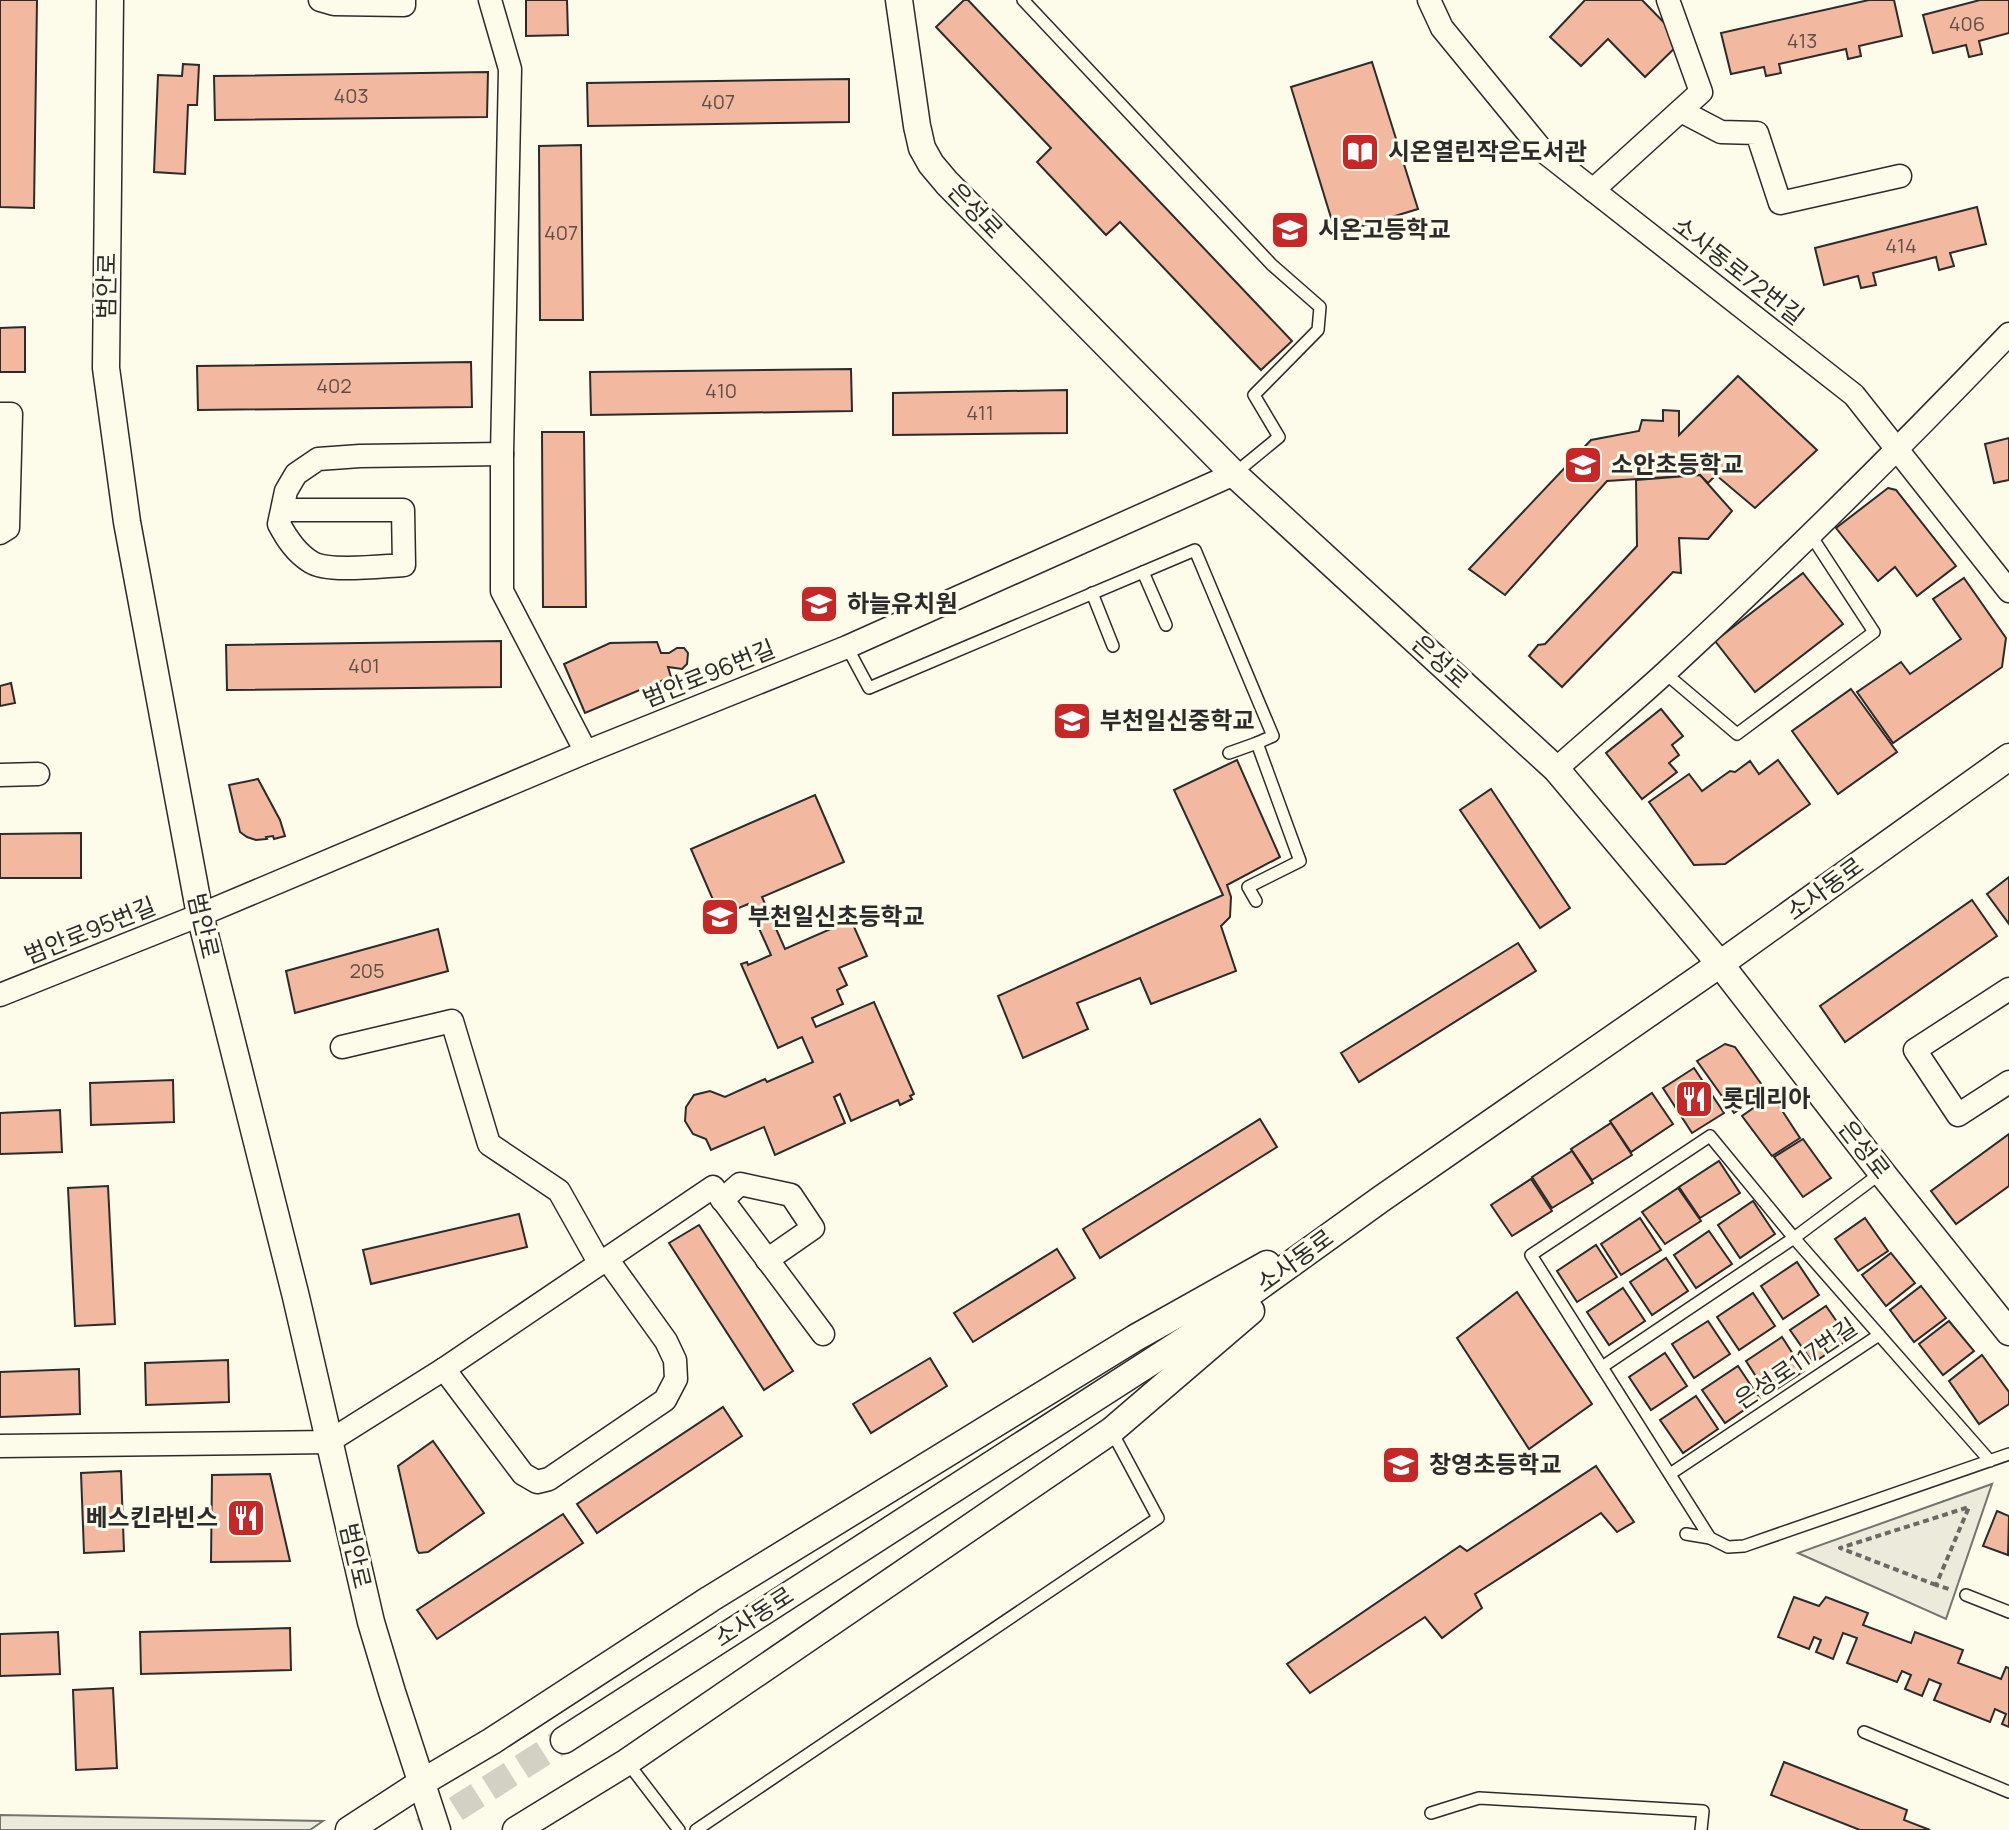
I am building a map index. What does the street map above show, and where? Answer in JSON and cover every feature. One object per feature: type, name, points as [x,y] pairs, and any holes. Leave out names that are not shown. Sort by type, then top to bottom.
[{"type":"street","name":"범안로","points":[[110,0],[106,368],[127,522],[200,915],[296,1297],[371,1622],[437,1830]]},
{"type":"street","points":[[320,0],[334,4],[404,5],[404,0]]},
{"type":"street","points":[[490,0],[510,69],[502,591],[586,752]]},
{"type":"street","name":"은성로","points":[[899,0],[917,126],[922,148],[931,164],[1234,474],[1556,769],[1720,964],[2009,1332]]},
{"type":"street","name":"소사동로72번길","points":[[1429,0],[1442,28],[1542,150],[1854,395],[2009,591]]},
{"type":"street","points":[[1593,190],[1701,92],[1668,0]]},
{"type":"street","points":[[1681,111],[1721,132],[1757,133],[1780,203],[1900,176]]},
{"type":"street","points":[[1556,769],[1665,673],[1810,534],[1897,450],[2009,334]]},
{"type":"street","points":[[0,414],[11,414],[8,528],[0,533]]},
{"type":"street","points":[[282,510],[403,510],[404,565],[345,568],[313,564],[291,546],[279,524],[286,491],[296,474],[318,459],[502,454]]},
{"type":"street","name":"범안로96번길","points":[[200,915],[586,752],[847,647],[1234,474]]},
{"type":"street","name":"소사동로","points":[[564,1740],[1185,1340],[2009,757]]},
{"type":"street","points":[[0,775],[38,774]]},
{"type":"street","name":"범안로95번길","points":[[0,995],[200,915]]},
{"type":"street","points":[[2009,989],[1915,1050],[1958,1115],[2009,1082]]},
{"type":"street","points":[[342,1047],[452,1021],[489,1144],[559,1191],[603,1261],[666,1341],[675,1360],[676,1379],[665,1400],[549,1479],[537,1482],[523,1474],[444,1369]]},
{"type":"street","points":[[722,1200],[740,1184],[791,1195],[813,1228],[767,1260]]},
{"type":"street","points":[[0,1446],[328,1442],[444,1369],[713,1187],[823,1334]]},
{"type":"street","points":[[516,1830],[627,1762],[1111,1431],[1381,1199]]},
{"type":"street","points":[[349,1830],[710,1599],[1135,1338],[1381,1199]]},
{"type":"lane","points":[[1023,0],[1272,265],[1320,307],[1318,330],[1254,395],[1279,437],[1234,474]]},
{"type":"lane","points":[[1665,673],[1737,734],[1874,632],[1810,534]]},
{"type":"lane","points":[[847,647],[869,688],[1195,550],[1273,736],[1229,753]]},
{"type":"lane","points":[[1143,572],[1166,625]]},
{"type":"lane","points":[[1092,593],[1113,646]]},
{"type":"lane","points":[[1256,901],[1248,887],[1300,861],[1257,743]]},
{"type":"lane","name":"은성로117번길","points":[[1602,1367],[1531,1255],[1710,1136],[1879,1335],[1670,1474]]},
{"type":"lane","points":[[1710,1538],[1602,1367],[1794,1238],[1882,1173]]},
{"type":"lane","points":[[1879,1335],[1990,1461]]},
{"type":"lane","points":[[696,1830],[1158,1518],[1111,1431]]},
{"type":"lane","points":[[1686,1534],[1710,1538],[1728,1547],[1744,1546],[2009,1454]]},
{"type":"lane","points":[[1966,1595],[2009,1612]]},
{"type":"lane","points":[[1864,1732],[2009,1792]]},
{"type":"lane","points":[[627,1762],[679,1830]]},
{"type":"lane","points":[[1431,1813],[1479,1798],[1703,1811],[1701,1830]]},
{"type":"path","points":[[1936,1585],[1969,1507],[1840,1548],[1922,1580],[1936,1585],[1966,1595]]},
{"type":"shaded area","points":[[1992,1484],[1946,1619],[1798,1553]]},
{"type":"shaded area","points":[[0,1815],[323,1821],[310,1830],[0,1830]]},
{"type":"building","points":[[0,0],[37,0],[34,208],[0,207]]},
{"type":"building","points":[[526,0],[567,0],[568,35],[526,36]]},
{"type":"building","points":[[964,0],[968,0],[1292,341],[1261,370],[1120,222],[1106,235],[1037,162],[1051,148],[936,27]]},
{"type":"building","points":[[1585,0],[1642,0],[1682,41],[1645,77],[1608,39],[1581,66],[1550,37]]},
{"type":"building","points":[[1869,0],[1894,0],[1902,36],[1859,46],[1861,56],[1848,59],[1846,49],[1779,64],[1781,73],[1766,76],[1764,67],[1731,74],[1721,33]]},
{"type":"building","points":[[1980,0],[2009,0],[2009,33],[1979,41],[1982,54],[1969,57],[1966,45],[1933,53],[1923,15]]},
{"type":"building","points":[[1372,62],[1418,209],[1336,234],[1291,87]]},
{"type":"building","points":[[183,64],[199,65],[197,105],[188,105],[185,174],[154,172],[158,75],[182,76]]},
{"type":"building","points":[[488,72],[487,117],[215,120],[214,76]]},
{"type":"building","points":[[849,79],[849,122],[588,126],[587,83]]},
{"type":"building","points":[[581,145],[583,320],[540,320],[539,146]]},
{"type":"building","points":[[1977,207],[1986,244],[1950,253],[1954,266],[1939,270],[1936,257],[1873,273],[1876,285],[1861,288],[1858,276],[1824,285],[1815,248]]},
{"type":"building","points":[[25,327],[25,372],[0,372],[0,328]]},
{"type":"building","points":[[471,362],[472,407],[198,410],[197,366]]},
{"type":"building","points":[[851,369],[852,411],[591,415],[590,372]]},
{"type":"building","points":[[1738,376],[1817,450],[1755,508],[1716,475],[1708,483],[1700,475],[1607,481],[1505,595],[1469,569],[1591,440],[1639,431],[1642,420],[1663,421],[1663,410],[1679,411],[1679,435]]},
{"type":"building","points":[[1067,390],[1067,433],[893,435],[893,393]]},
{"type":"building","points":[[542,432],[584,432],[586,607],[543,607]]},
{"type":"building","points":[[2009,438],[2009,480],[1994,483],[1985,444]]},
{"type":"building","points":[[1700,475],[1732,511],[1708,539],[1679,538],[1681,573],[1673,572],[1562,687],[1529,656],[1538,645],[1545,644],[1637,546],[1636,480]]},
{"type":"building","points":[[1888,488],[1896,490],[1956,566],[1917,596],[1895,567],[1878,581],[1836,528]]},
{"type":"building","points":[[1803,573],[1843,624],[1755,692],[1715,641]]},
{"type":"building","points":[[1964,578],[2006,638],[2002,667],[1893,743],[1857,692],[1901,662],[1910,674],[1961,639],[1933,599]]},
{"type":"building","points":[[501,641],[501,687],[227,690],[226,645]]},
{"type":"building","points":[[657,642],[661,653],[684,648],[688,653],[687,664],[682,669],[668,667],[671,677],[585,713],[564,664],[610,643]]},
{"type":"building","points":[[11,683],[15,703],[0,706],[0,686]]},
{"type":"building","points":[[1851,689],[1897,752],[1838,794],[1792,731]]},
{"type":"building","points":[[1661,709],[1683,736],[1672,745],[1679,755],[1669,763],[1677,772],[1642,799],[1606,753]]},
{"type":"building","points":[[1237,760],[1280,857],[1227,885],[1231,897],[1230,917],[1221,926],[1236,971],[1151,1004],[1140,978],[1077,1003],[1088,1029],[1023,1058],[998,996],[1223,895],[1174,790]]},
{"type":"building","points":[[1778,760],[1810,804],[1725,864],[1694,865],[1649,802],[1689,774],[1702,791],[1750,761],[1759,774]]},
{"type":"building","points":[[258,779],[285,836],[256,840],[240,832],[229,785]]},
{"type":"building","points":[[1491,789],[1570,908],[1540,928],[1460,810]]},
{"type":"building","points":[[815,795],[844,862],[762,897],[785,949],[851,920],[867,956],[839,968],[847,985],[837,990],[843,1004],[812,1018],[816,1027],[874,1002],[914,1094],[910,1096],[912,1099],[900,1105],[898,1100],[851,1121],[840,1094],[834,1097],[845,1123],[775,1155],[764,1127],[711,1150],[706,1139],[693,1134],[685,1121],[686,1107],[694,1095],[710,1091],[725,1097],[813,1062],[802,1037],[778,1048],[741,964],[747,962],[748,965],[771,955],[748,904],[720,916],[691,849]]},
{"type":"building","points":[[81,833],[81,878],[0,878],[0,834]]},
{"type":"building","points":[[2009,877],[2009,924],[1987,894]]},
{"type":"building","points":[[1972,900],[1997,936],[1845,1042],[1820,1006]]},
{"type":"building","points":[[438,929],[448,971],[295,1013],[286,971]]},
{"type":"building","points":[[1518,943],[1536,971],[1359,1082],[1341,1053]]},
{"type":"building","points":[[1725,1044],[1735,1047],[1767,1092],[1734,1113],[1697,1061]]},
{"type":"building","points":[[1694,1068],[1724,1113],[1692,1133],[1663,1088]]},
{"type":"building","points":[[173,1080],[174,1122],[91,1125],[90,1083]]},
{"type":"building","points":[[1652,1093],[1673,1124],[1631,1152],[1610,1121]]},
{"type":"building","points":[[1772,1095],[1800,1138],[1772,1156],[1742,1116]]},
{"type":"building","points":[[60,1110],[62,1152],[0,1154],[0,1113]]},
{"type":"building","points":[[1260,1119],[1277,1147],[1100,1258],[1083,1229]]},
{"type":"building","points":[[1611,1123],[1632,1155],[1592,1180],[1571,1149]]},
{"type":"building","points":[[2009,1134],[2009,1186],[1956,1224],[1931,1191]]},
{"type":"building","points":[[1803,1139],[1831,1178],[1803,1197],[1774,1157]]},
{"type":"building","points":[[1572,1151],[1593,1183],[1552,1208],[1532,1177]]},
{"type":"building","points":[[1719,1161],[1740,1193],[1700,1218],[1679,1187]]},
{"type":"building","points":[[1531,1179],[1552,1211],[1512,1236],[1491,1205]]},
{"type":"building","points":[[108,1186],[115,1324],[75,1326],[68,1188]]},
{"type":"building","points":[[1678,1188],[1701,1221],[1665,1244],[1642,1212]]},
{"type":"building","points":[[1753,1201],[1775,1234],[1740,1258],[1718,1225]]},
{"type":"building","points":[[519,1214],[527,1247],[371,1284],[363,1250]]},
{"type":"building","points":[[1640,1218],[1661,1250],[1621,1275],[1601,1244]]},
{"type":"building","points":[[1865,1218],[1888,1251],[1858,1271],[1835,1239]]},
{"type":"building","points":[[699,1225],[793,1371],[764,1390],[669,1243]]},
{"type":"building","points":[[1709,1231],[1732,1264],[1696,1288],[1674,1255]]},
{"type":"building","points":[[1596,1245],[1617,1277],[1577,1302],[1557,1271]]},
{"type":"building","points":[[1057,1249],[1075,1278],[973,1342],[954,1313]]},
{"type":"building","points":[[1891,1253],[1915,1283],[1886,1306],[1862,1275]]},
{"type":"building","points":[[1666,1258],[1688,1291],[1652,1315],[1630,1282]]},
{"type":"building","points":[[1797,1262],[1819,1295],[1783,1319],[1761,1286]]},
{"type":"building","points":[[1921,1286],[1946,1318],[1914,1342],[1890,1310]]},
{"type":"building","points":[[1623,1288],[1645,1321],[1609,1345],[1587,1312]]},
{"type":"building","points":[[1517,1292],[1592,1404],[1529,1449],[1457,1338]]},
{"type":"building","points":[[1753,1293],[1775,1326],[1739,1350],[1717,1317]]},
{"type":"building","points":[[1826,1306],[1849,1339],[1813,1363],[1790,1330]]},
{"type":"building","points":[[1708,1321],[1730,1354],[1694,1378],[1672,1344]]},
{"type":"building","points":[[1949,1321],[1974,1351],[1943,1375],[1919,1344]]},
{"type":"building","points":[[1782,1337],[1804,1371],[1768,1395],[1746,1361]]},
{"type":"building","points":[[1665,1353],[1687,1386],[1651,1410],[1629,1377]]},
{"type":"building","points":[[1982,1355],[2009,1392],[2009,1404],[1979,1424],[1949,1381]]},
{"type":"building","points":[[930,1358],[947,1386],[871,1433],[853,1404]]},
{"type":"building","points":[[228,1360],[229,1402],[146,1405],[145,1363]]},
{"type":"building","points":[[1738,1366],[1760,1399],[1725,1423],[1702,1390]]},
{"type":"building","points":[[79,1369],[80,1414],[0,1417],[0,1372]]},
{"type":"building","points":[[1696,1396],[1718,1429],[1683,1453],[1660,1420]]},
{"type":"building","points":[[723,1407],[742,1436],[597,1533],[577,1504]]},
{"type":"building","points":[[433,1441],[484,1513],[428,1552],[419,1553],[398,1466]]},
{"type":"building","points":[[1596,1466],[1634,1522],[1617,1532],[1601,1513],[1475,1594],[1482,1608],[1442,1638],[1425,1617],[1310,1693],[1287,1664],[1460,1546],[1467,1551]]},
{"type":"building","points":[[121,1471],[124,1551],[84,1553],[81,1473]]},
{"type":"building","name":"베스킨라빈스","points":[[270,1474],[290,1561],[211,1562],[212,1475]]},
{"type":"building","points":[[1997,1511],[2009,1516],[2008,1555],[1983,1546]]},
{"type":"building","points":[[563,1514],[583,1543],[437,1639],[417,1610]]},
{"type":"building","points":[[1794,1597],[1819,1606],[1826,1597],[1868,1613],[1863,1625],[1911,1643],[1915,1632],[1963,1650],[1958,1663],[2001,1679],[2006,1667],[2009,1668],[2009,1727],[2002,1724],[2006,1714],[1995,1709],[1990,1722],[1934,1700],[1941,1684],[1929,1679],[1922,1696],[1905,1689],[1911,1675],[1902,1671],[1897,1682],[1847,1663],[1857,1638],[1843,1633],[1833,1659],[1816,1652],[1821,1640],[1814,1637],[1809,1649],[1778,1637]]},
{"type":"building","points":[[290,1628],[291,1670],[141,1674],[140,1632]]},
{"type":"building","points":[[58,1632],[60,1674],[0,1676],[0,1634]]},
{"type":"building","points":[[113,1688],[117,1768],[76,1770],[73,1690]]},
{"type":"building","points":[[1784,1762],[1907,1810],[1904,1820],[1930,1830],[1860,1830],[1771,1795]]},
{"type":"tunnel","points":[[423,1830],[564,1740]]},
{"type":"place","name":"시온열린작은도서관","points":[[1360,152]]},
{"type":"place","name":"시온고등학교","points":[[1290,230]]},
{"type":"place","name":"소안초등학교","points":[[1583,465]]},
{"type":"place","name":"하늘유치원","points":[[819,604]]},
{"type":"place","name":"부천일신중학교","points":[[1072,721]]},
{"type":"place","name":"부천일신초등학교","points":[[720,917]]},
{"type":"place","name":"롯데리아","points":[[1694,1099]]},
{"type":"place","name":"창영초등학교","points":[[1401,1465]]},
{"type":"place","name":"베스킨라빈스","points":[[246,1518]]}]
